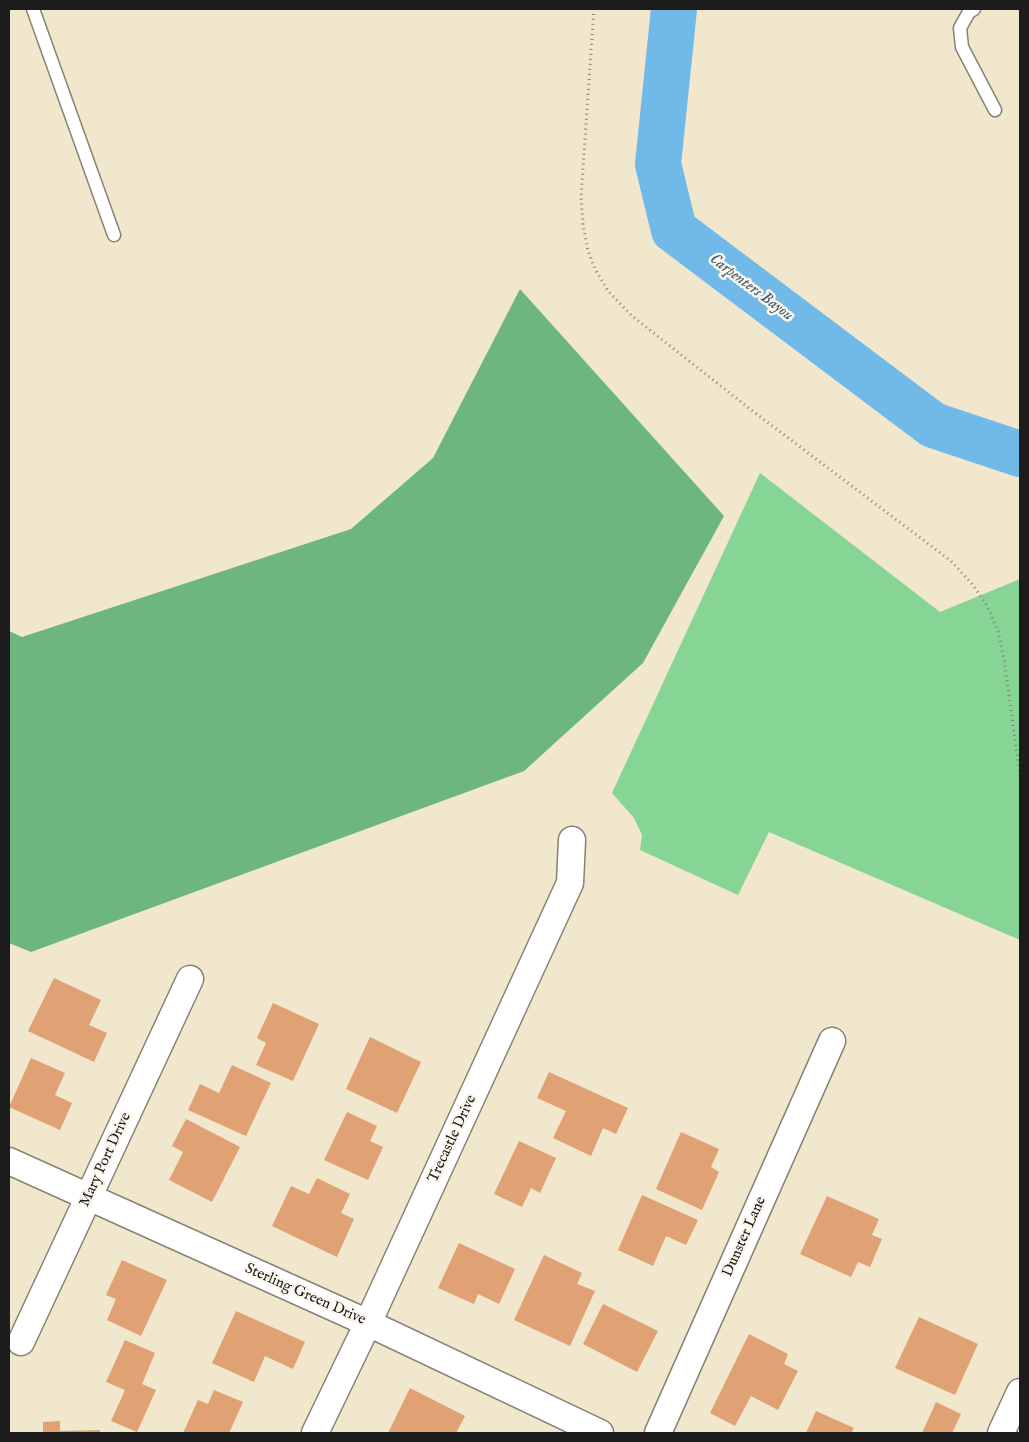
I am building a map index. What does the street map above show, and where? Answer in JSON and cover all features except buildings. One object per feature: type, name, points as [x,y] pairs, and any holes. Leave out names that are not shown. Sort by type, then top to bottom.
[{"type":"street","name":"Trecastle Drive","points":[[315,1433],[368,1323],[570,883],[572,840]]},
{"type":"street","name":"Mary Port Drive","points":[[21,1342],[190,979]]},
{"type":"street","name":"Dunster Lane","points":[[658,1433],[832,1041]]},
{"type":"street","name":"Sterling Green Drive","points":[[9,1161],[368,1323],[600,1433]]},
{"type":"street","points":[[1001,1433],[1020,1392]]},
{"type":"lane","points":[[33,9],[114,236]]},
{"type":"lane","points":[[974,9],[969,12],[960,28],[962,46],[995,110]]},
{"type":"path","points":[[594,9],[581,197],[588,251],[595,269],[608,291],[632,316],[750,409],[952,561],[973,585],[987,606],[998,630],[1004,659],[1020,776]]},
{"type":"green space","points":[[520,289],[724,516],[643,663],[524,771],[31,952],[9,943],[9,631],[22,637],[351,529],[433,458]]},
{"type":"green space","points":[[760,473],[940,612],[1020,579],[1020,940],[769,832],[738,895],[640,850],[642,835],[634,818],[612,793]]},
{"type":"waterway","name":"Carpenters Bayou","points":[[674,9],[658,164],[674,230],[933,425],[1020,454]]}]
